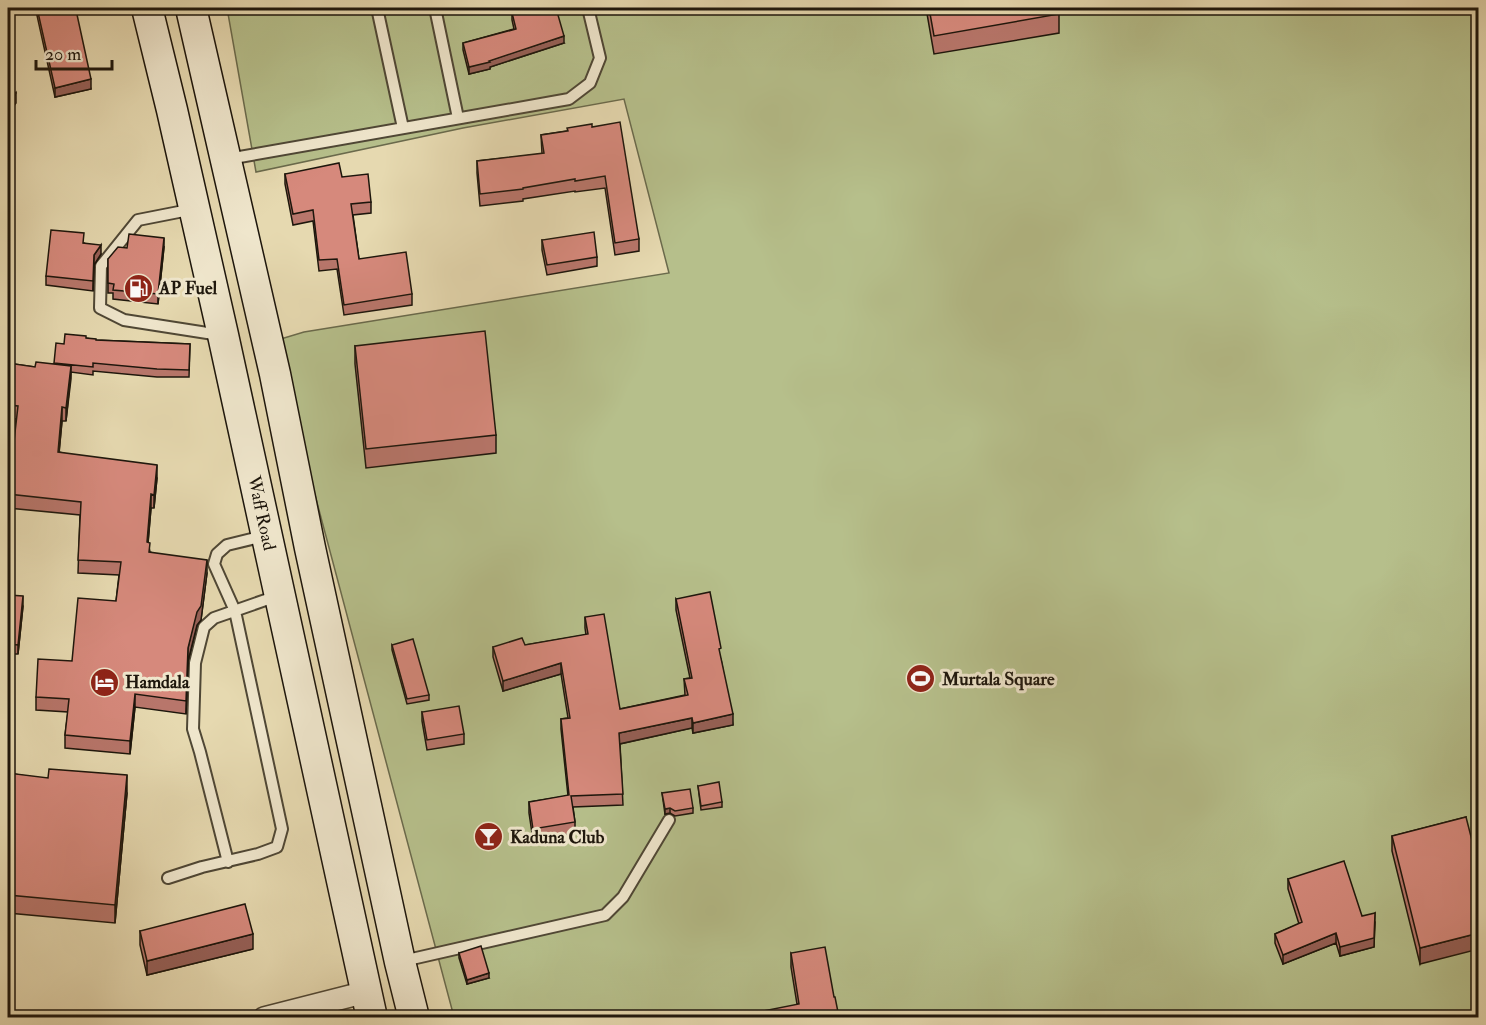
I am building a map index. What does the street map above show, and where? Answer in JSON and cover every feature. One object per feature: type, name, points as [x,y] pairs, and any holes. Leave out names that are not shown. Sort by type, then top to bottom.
[{"type":"street","name":"Waff Road","points":[[146,8],[223,335],[369,1005]]},
{"type":"street","points":[[191,8],[275,374],[310,548],[414,1017]]},
{"type":"street","points":[[264,1017],[369,1005]]},
{"type":"lane","points":[[377,8],[403,128]]},
{"type":"lane","points":[[435,8],[458,118]]},
{"type":"lane","points":[[225,160],[569,99],[590,83],[600,58],[588,8]]},
{"type":"lane","points":[[194,209],[138,220],[101,266],[100,308],[124,320],[223,335]]},
{"type":"lane","points":[[168,878],[277,847],[282,829],[235,611],[214,564],[217,554],[227,545],[267,536]]},
{"type":"lane","points":[[228,862],[193,729],[195,663],[204,627],[214,618],[281,595]]},
{"type":"lane","points":[[400,962],[605,915],[623,897],[669,820]]},
{"type":"green space","name":"Murtala Square","points":[[227,8],[1478,8],[1478,1017],[454,1017],[274,341],[304,332],[669,273],[624,99],[463,128],[256,172]]},
{"type":"building","points":[[37,8],[61,8],[62,13],[76,10],[91,79],[55,88]]},
{"type":"building","points":[[533,8],[556,8],[564,36],[469,67],[463,43],[516,29],[512,13]]},
{"type":"building","points":[[929,8],[1058,8],[1059,14],[934,36]]},
{"type":"building","points":[[8,87],[16,93],[8,105]]},
{"type":"building","points":[[620,122],[639,239],[615,243],[605,176],[480,194],[477,161],[544,153],[541,135],[568,131],[567,128],[592,124],[592,127]]},
{"type":"building","points":[[339,163],[342,177],[368,174],[371,202],[351,204],[359,259],[406,252],[412,294],[344,305],[337,259],[319,260],[313,210],[293,214],[285,174]]},
{"type":"building","points":[[51,230],[84,233],[83,243],[101,245],[94,255],[93,281],[46,276]]},
{"type":"building","points":[[594,232],[597,257],[547,265],[542,240]]},
{"type":"building","points":[[129,234],[164,238],[158,294],[113,290],[114,284],[108,283],[108,259],[118,247],[127,248]]},
{"type":"building","points":[[485,331],[496,435],[366,449],[355,346]]},
{"type":"building","points":[[65,334],[86,336],[86,338],[96,340],[190,344],[189,370],[93,363],[93,367],[54,363],[56,343],[64,344]]},
{"type":"building","points":[[36,362],[71,366],[66,408],[62,407],[58,452],[157,465],[154,495],[151,494],[147,542],[150,543],[149,552],[207,560],[201,606],[197,612],[188,648],[186,701],[135,694],[130,741],[65,735],[69,699],[36,697],[38,659],[72,661],[78,598],[116,601],[121,562],[78,560],[81,502],[8,494],[8,450],[13,450],[18,406],[8,405],[8,363],[35,367]]},
{"type":"building","points":[[710,592],[733,714],[693,723],[692,718],[619,733],[623,794],[571,796],[575,822],[533,829],[529,802],[569,795],[561,719],[570,718],[561,663],[503,681],[493,647],[522,638],[525,645],[588,634],[585,617],[604,614],[620,709],[688,695],[684,679],[692,678],[676,599]]},
{"type":"building","points":[[8,595],[23,596],[18,645],[8,644]]},
{"type":"building","points":[[413,639],[429,695],[407,699],[392,645]]},
{"type":"building","points":[[459,706],[464,734],[427,740],[422,712]]},
{"type":"building","points":[[49,769],[127,775],[115,905],[8,895],[8,773],[48,778]]},
{"type":"building","points":[[719,782],[722,802],[701,806],[698,786]]},
{"type":"building","points":[[690,789],[693,808],[675,811],[670,808],[665,809],[662,793]]},
{"type":"building","points":[[1466,817],[1479,868],[1479,933],[1420,948],[1392,836]]},
{"type":"building","points":[[1344,861],[1362,916],[1375,913],[1374,938],[1340,947],[1336,933],[1283,955],[1275,934],[1302,922],[1288,879]]},
{"type":"building","points":[[245,904],[253,934],[147,961],[140,931]]},
{"type":"building","points":[[481,946],[489,973],[467,980],[459,953]]},
{"type":"building","points":[[825,947],[839,1017],[732,1017],[799,1004],[791,953]]},
{"type":"place","name":"AP Fuel","points":[[138,288]]},
{"type":"place","name":"Murtala Square","points":[[921,679]]},
{"type":"place","name":"Hamdala","points":[[104,682]]},
{"type":"place","name":"Kaduna Club","points":[[489,837]]}]
